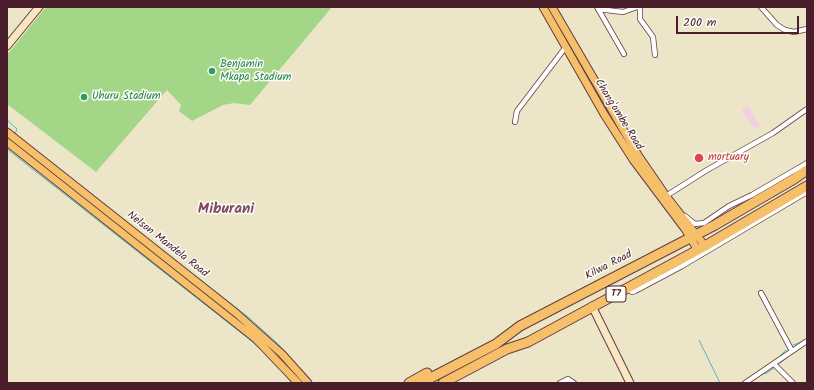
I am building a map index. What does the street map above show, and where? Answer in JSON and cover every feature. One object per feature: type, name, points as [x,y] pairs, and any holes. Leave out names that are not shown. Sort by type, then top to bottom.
[{"type":"highway","name":"Kilwa Road","points":[[421,383],[496,344],[520,326],[690,239],[807,170]]},
{"type":"highway","name":"T7","points":[[454,383],[592,306],[701,248],[807,186]]},
{"type":"highway","name":"T7","points":[[409,383],[520,326]]},
{"type":"highway","name":"T7","points":[[443,383],[507,349],[528,342]]},
{"type":"main road","name":"Chang'ombe Road","points":[[543,7],[592,95],[634,161],[686,226],[706,230]]},
{"type":"main road","name":"Chang'ombe Road","points":[[552,7],[638,155],[678,211],[686,226],[690,239],[701,248]]},
{"type":"main road","name":"Nelson Mandela Road","points":[[7,132],[236,313],[282,354],[308,383]]},
{"type":"main road","name":"Nelson Mandela Road","points":[[7,142],[244,329],[268,350],[298,383]]},
{"type":"main road","points":[[686,226],[685,238],[690,239]]},
{"type":"street","points":[[7,46],[39,7]]},
{"type":"street","points":[[597,8],[623,12],[638,7],[640,19],[653,37],[655,55]]},
{"type":"street","points":[[761,7],[777,25],[785,30],[794,32],[807,29]]},
{"type":"street","points":[[597,8],[624,54]]},
{"type":"street","points":[[515,122],[516,112],[565,48]]},
{"type":"street","points":[[666,196],[707,170],[773,133],[807,109]]},
{"type":"street","points":[[678,211],[695,224],[704,223],[729,206],[752,195],[807,163]]},
{"type":"street","points":[[627,288],[632,292],[635,291],[682,266],[807,192]]},
{"type":"street","points":[[762,293],[792,351]]},
{"type":"street","points":[[592,306],[630,383]]},
{"type":"street","points":[[746,383],[807,341]]},
{"type":"street","points":[[774,364],[793,383]]},
{"type":"street","points":[[560,383],[568,379],[574,383]]},
{"type":"shaded area","points":[[748,106],[761,126],[755,129],[742,112],[743,109]]},
{"type":"green space","points":[[46,7],[332,7],[250,105],[234,103],[223,105],[192,121],[179,111],[181,105],[167,90],[96,172],[7,104],[7,55]]},
{"type":"waterway","points":[[7,120],[17,129],[15,134]]},
{"type":"waterway","points":[[7,149],[249,339],[271,359]]},
{"type":"waterway","points":[[36,151],[62,171]]},
{"type":"waterway","points":[[86,190],[95,197]]},
{"type":"waterway","points":[[135,229],[248,317],[277,343],[309,378]]},
{"type":"waterway","points":[[699,340],[720,383]]},
{"type":"waterway","points":[[793,345],[804,341]]},
{"type":"waterway","points":[[777,359],[786,350]]},
{"type":"waterway","points":[[777,365],[788,357]]},
{"type":"waterway","points":[[762,374],[767,373],[775,367]]},
{"type":"waterway","points":[[281,370],[292,383]]},
{"type":"place","name":"Benjamin Mkapa Stadium","points":[[212,71]]},
{"type":"place","name":"Uhuru Stadium","points":[[84,97]]},
{"type":"place","name":"mortuary","points":[[699,158]]},
{"type":"district","name":"Miburani","points":[[226,210]]}]
